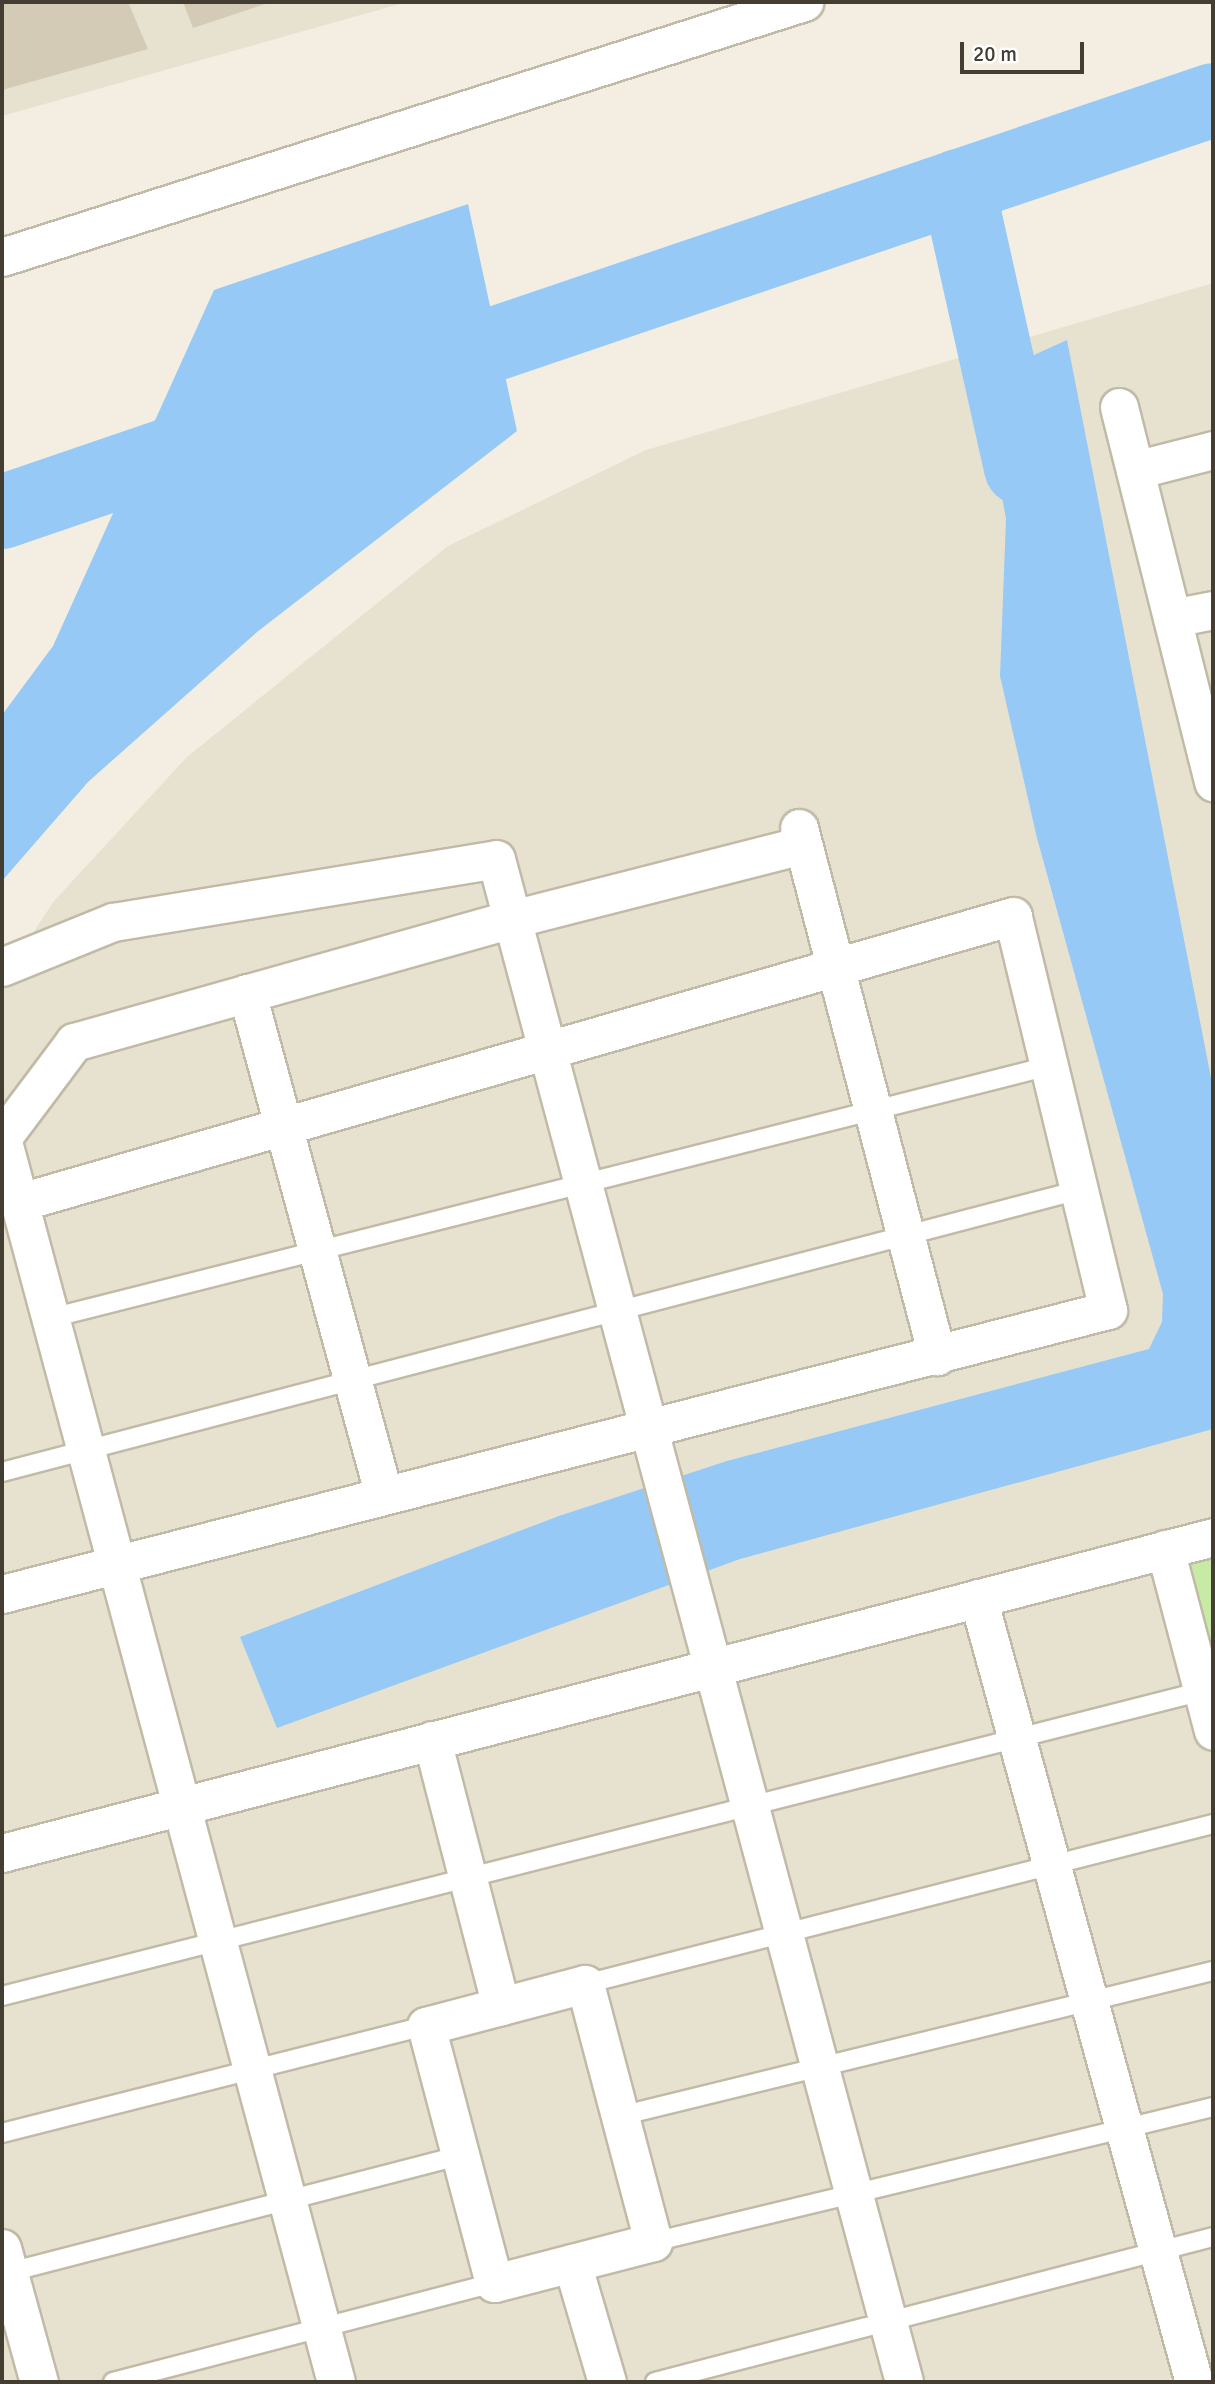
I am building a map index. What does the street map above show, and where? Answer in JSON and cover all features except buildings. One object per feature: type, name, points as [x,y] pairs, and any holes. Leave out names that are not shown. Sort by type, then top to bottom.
[{"type":"street","points":[[2,257],[804,2]]},
{"type":"street","points":[[1119,407],[1213,782]]},
{"type":"street","points":[[1135,470],[1213,450]]},
{"type":"street","points":[[1172,618],[1213,610]]},
{"type":"street","points":[[336,2382],[2,1138],[74,1042],[801,837],[937,1356]]},
{"type":"street","points":[[2,967],[113,922],[496,859],[904,2382]]},
{"type":"street","points":[[2,1594],[1108,1310],[1013,916],[20,1202]]},
{"type":"street","points":[[247,993],[384,1496]]},
{"type":"street","points":[[2,1853],[1213,1537]]},
{"type":"street","points":[[1166,1549],[1213,1731]]},
{"type":"street","points":[[978,1598],[1194,2382]]},
{"type":"street","points":[[432,1740],[501,2006]]},
{"type":"street","points":[[585,1984],[653,2242],[494,2283],[426,2026],[501,2006],[585,1984]]},
{"type":"street","points":[[572,2263],[607,2382]]},
{"type":"street","points":[[4,2264],[39,2382]]},
{"type":"lane","points":[[51,1318],[1049,1066]]},
{"type":"lane","points":[[2,1472],[1079,1190]]},
{"type":"lane","points":[[2,1997],[1203,1691]]},
{"type":"lane","points":[[585,1984],[1213,1824]]},
{"type":"lane","points":[[620,2116],[1213,1971]]},
{"type":"lane","points":[[2,2133],[426,2026]]},
{"type":"lane","points":[[653,2242],[1213,2107]]},
{"type":"lane","points":[[4,2264],[287,2201],[460,2156]]},
{"type":"lane","points":[[655,2382],[1213,2237]]},
{"type":"lane","points":[[113,2382],[494,2283]]},
{"type":"shaded area","points":[[2,2],[407,2],[2,116]]},
{"type":"shaded area","points":[[1213,283],[1213,2368],[1160,2382],[2,2382],[2,980],[54,901],[187,757],[448,546],[646,450]]},
{"type":"green space","points":[[1213,1554],[1213,1681],[1182,1561]]},
{"type":"water","points":[[468,204],[517,431],[257,632],[88,782],[2,881],[2,715],[53,646],[214,290]]},
{"type":"water","points":[[1067,340],[1213,1088],[1213,1429],[740,1559],[277,1728],[240,1637],[559,1516],[727,1461],[1149,1349],[1162,1322],[1163,1294],[1037,838],[1000,676],[1006,519],[981,379]]},
{"type":"waterway","points":[[403,375],[1213,100]]},
{"type":"waterway","points":[[958,186],[1021,468]]},
{"type":"waterway","points":[[2,512],[230,434]]}]
